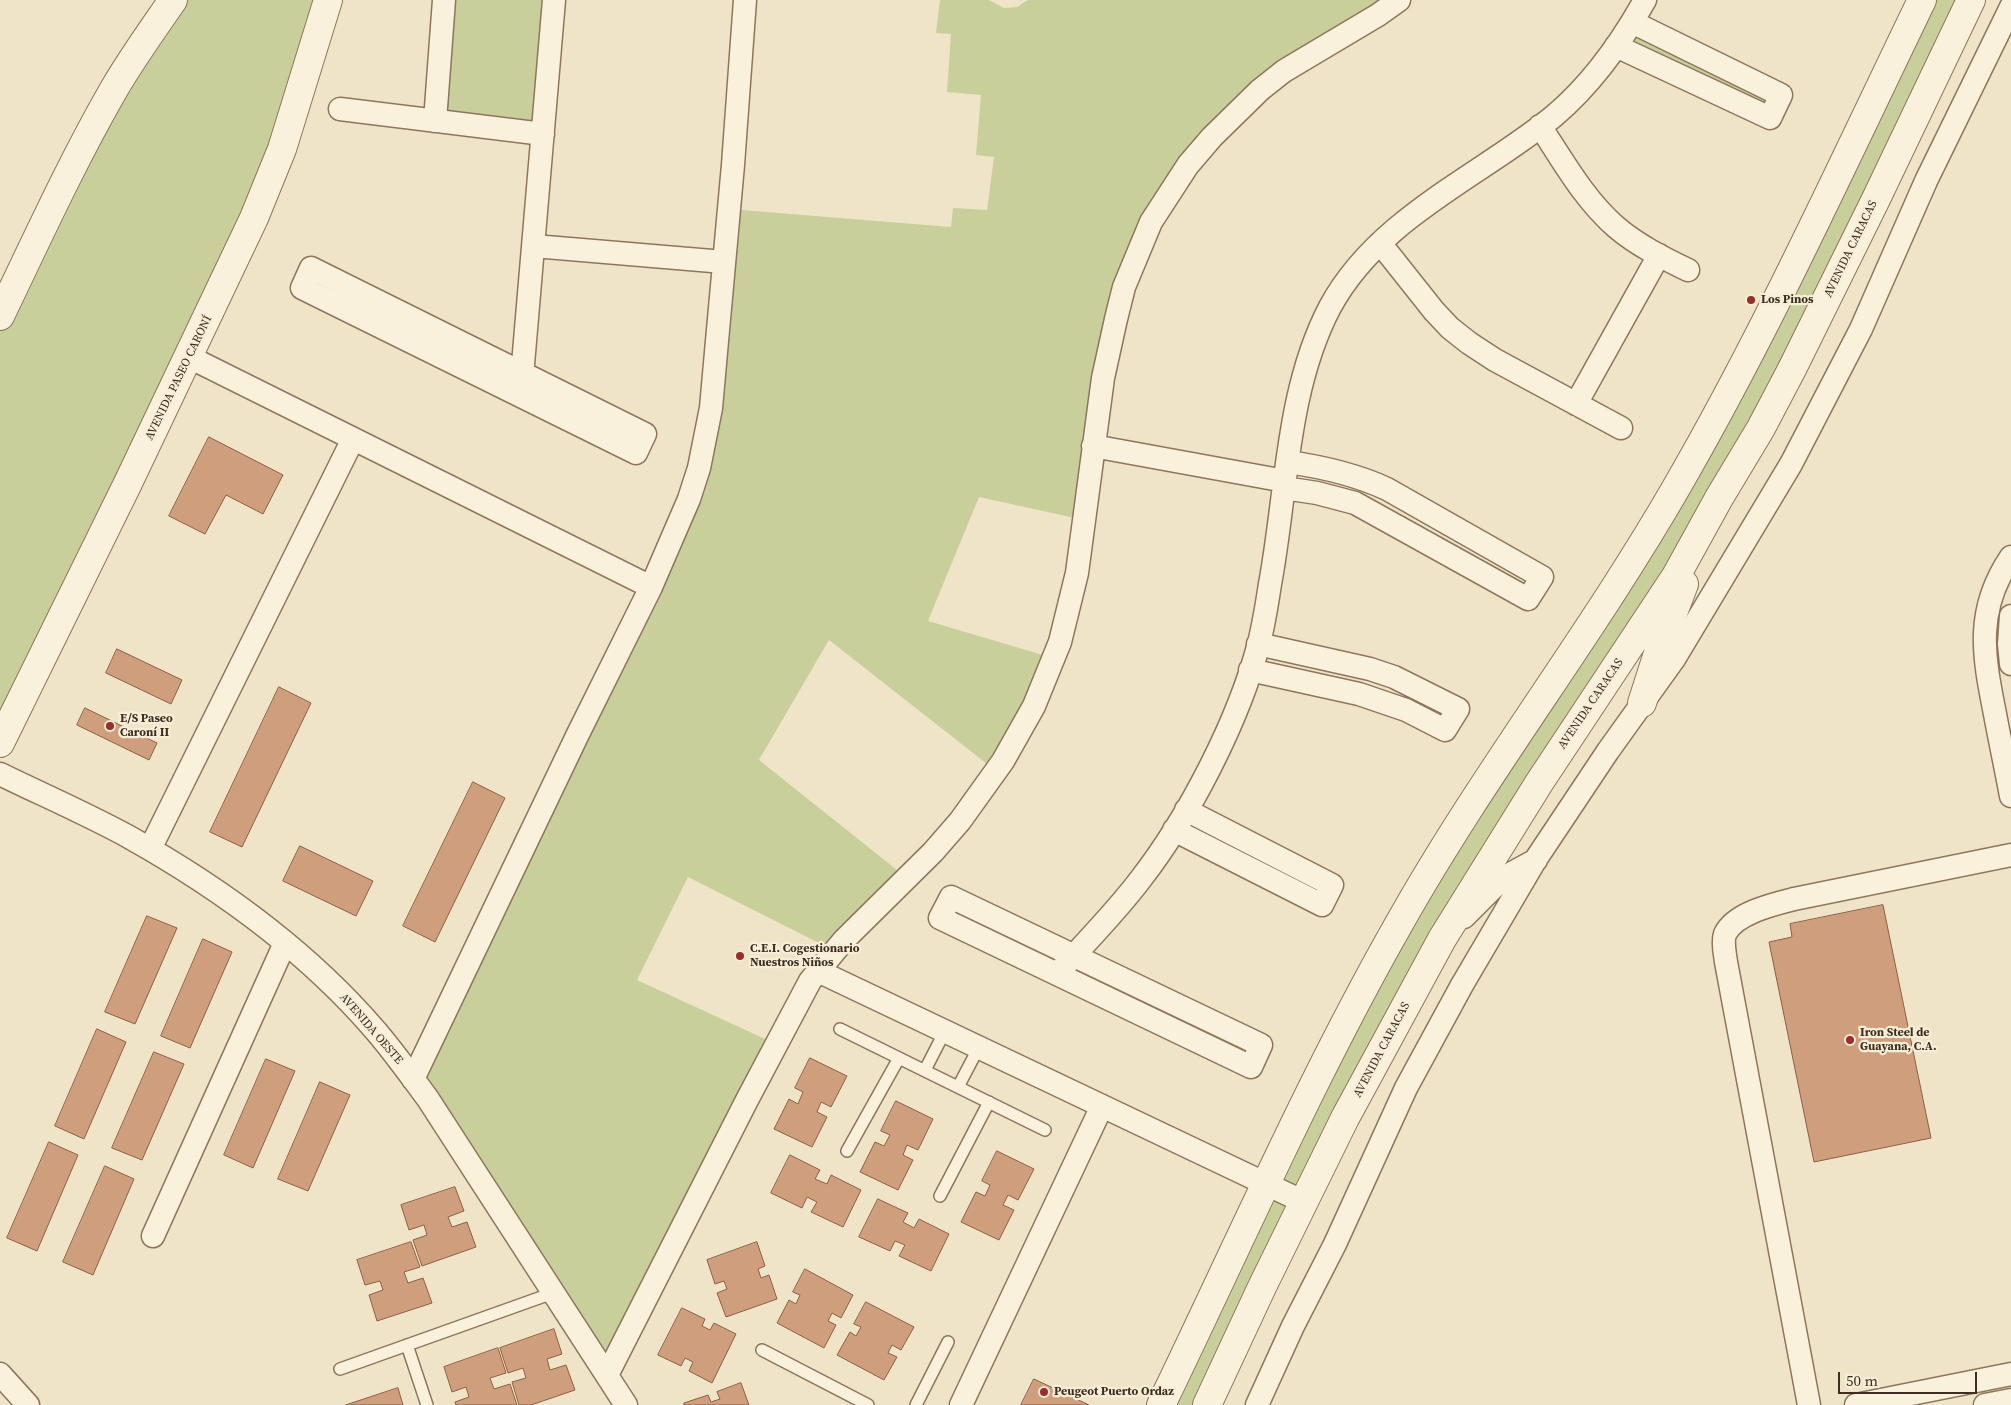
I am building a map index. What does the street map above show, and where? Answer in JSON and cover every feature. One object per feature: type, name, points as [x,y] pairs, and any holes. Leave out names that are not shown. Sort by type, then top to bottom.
[{"type":"street","points":[[0,316],[74,163],[112,94],[173,0]]},
{"type":"street","name":"AVENIDA PASEO CARONÍ","points":[[0,744],[189,357],[269,183],[290,124],[328,0]]},
{"type":"street","points":[[435,121],[444,0]]},
{"type":"street","points":[[522,384],[554,0]]},
{"type":"street","points":[[413,1079],[651,587],[689,499],[705,442],[710,408],[745,0]]},
{"type":"street","points":[[607,1375],[747,1100],[810,981],[844,940],[933,852],[960,821],[980,795],[1018,737],[1034,706],[1060,642],[1069,611],[1077,573],[1103,378],[1124,287],[1151,222],[1188,165],[1212,137],[1260,90],[1284,71],[1378,15],[1399,0]]},
{"type":"street","points":[[1057,974],[1140,881],[1174,830],[1224,735],[1240,698],[1258,644],[1271,582],[1286,477],[1304,376],[1317,337],[1330,307],[1346,282],[1380,243],[1422,208],[1540,126],[1575,97],[1597,73],[1645,0]]},
{"type":"street","points":[[1161,1405],[1266,1184],[1372,972],[1425,878],[1635,555],[1719,412],[1828,195],[1922,0]]},
{"type":"street","name":"AVENIDA CARACAS","points":[[1207,1405],[1304,1202],[1376,1060],[1442,939],[1534,791],[1676,576],[1761,428],[1792,369],[1971,0]]},
{"type":"street","points":[[1257,1405],[1293,1326],[1335,1244],[1406,1088],[1462,985],[1536,859],[1608,751],[1674,660],[1791,464],[1861,329],[1926,181],[2011,6]]},
{"type":"street","points":[[1616,46],[1770,118],[1780,95],[1632,22]]},
{"type":"street","points":[[340,109],[543,134]]},
{"type":"street","points":[[1540,126],[1582,189],[1602,214],[1623,233],[1688,270]]},
{"type":"street","points":[[1380,243],[1450,328],[1495,360],[1621,428]]},
{"type":"street","points":[[534,246],[724,262]]},
{"type":"street","points":[[1576,404],[1659,255]]},
{"type":"street","points":[[522,384],[311,268],[302,288],[522,384],[645,434],[636,453],[522,384]]},
{"type":"street","points":[[189,357],[651,587]]},
{"type":"street","points":[[150,849],[353,439]]},
{"type":"street","points":[[1093,446],[1286,477],[1355,503],[1528,599],[1542,577],[1402,497],[1369,481],[1331,469],[1286,477]]},
{"type":"street","points":[[1642,703],[1659,650],[1713,510]]},
{"type":"street","points":[[2011,556],[1991,597],[1986,614],[1984,648],[2011,796]]},
{"type":"street","points":[[2011,616],[2009,644],[2011,664]]},
{"type":"street","points":[[1250,670],[1359,694],[1406,710],[1445,730],[1458,709],[1394,677],[1370,669],[1258,644]]},
{"type":"street","name":"AVENIDA OESTE","points":[[0,774],[150,849],[225,897],[285,943],[350,1003],[375,1030],[413,1079],[626,1405]]},
{"type":"street","points":[[1174,830],[1322,905],[1332,885],[1186,810]]},
{"type":"street","points":[[1809,1405],[1726,962],[1725,934],[1730,927],[1747,915],[1771,905],[2011,856]]},
{"type":"street","points":[[1442,939],[1503,878],[1536,859]]},
{"type":"street","points":[[951,897],[1073,956],[1262,1045],[1251,1067],[940,918],[951,897]]},
{"type":"street","points":[[153,1236],[285,943]]},
{"type":"street","points":[[818,971],[1304,1202]]},
{"type":"street","points":[[961,1405],[1102,1106]]},
{"type":"street","points":[[0,1374],[28,1405]]},
{"type":"street","points":[[1856,1405],[2011,1374]]},
{"type":"street","points":[[1978,1381],[1984,1405],[2011,1400]]},
{"type":"lane","points":[[840,1029],[1045,1130]]},
{"type":"lane","points":[[924,1070],[944,1031]]},
{"type":"lane","points":[[958,1087],[979,1047]]},
{"type":"lane","points":[[847,1150],[899,1058]]},
{"type":"lane","points":[[940,1196],[989,1102]]},
{"type":"lane","points":[[340,1369],[554,1293]]},
{"type":"lane","points":[[916,1405],[948,1342]]},
{"type":"lane","points":[[407,1345],[427,1405]]},
{"type":"lane","points":[[762,1350],[868,1405]]},
{"type":"green space","points":[[173,0],[328,0],[298,100],[0,743],[0,316]]},
{"type":"green space","points":[[444,0],[554,0],[543,134],[435,121]]},
{"type":"green space","points":[[940,0],[989,0],[1004,8],[1017,7],[1028,0],[1399,0],[1237,112],[1137,253],[1084,520],[979,497],[928,621],[1053,658],[996,771],[829,640],[759,760],[907,878],[835,951],[688,877],[637,980],[776,1044],[607,1375],[413,1079],[689,499],[729,209],[951,227],[953,208],[987,210],[994,157],[976,155],[981,95],[947,92],[951,34],[936,33]]},
{"type":"green space","points":[[1922,0],[1971,0],[1792,369],[1514,821],[1207,1405],[1161,1405],[1372,972],[1635,555]]},
{"type":"green space","points":[[1631,23],[1781,95],[1770,118],[1617,45]]},
{"type":"building","points":[[209,437],[283,475],[263,514],[226,495],[205,534],[169,516]]},
{"type":"building","points":[[117,649],[182,680],[171,704],[106,673]]},
{"type":"building","points":[[279,687],[311,703],[242,847],[210,832]]},
{"type":"building","points":[[85,708],[157,743],[149,760],[77,725]]},
{"type":"building","points":[[473,782],[505,798],[435,942],[403,926]]},
{"type":"building","points":[[300,846],[373,881],[356,916],[283,881]]},
{"type":"building","name":"Iron Steel de Guayana, C.A.","points":[[1883,905],[1931,1138],[1814,1162],[1769,942],[1792,937],[1790,924]]},
{"type":"building","points":[[147,916],[177,928],[135,1024],[105,1012]]},
{"type":"building","points":[[203,939],[232,952],[190,1048],[161,1036]]},
{"type":"building","points":[[97,1029],[126,1042],[84,1139],[55,1126]]},
{"type":"building","points":[[154,1052],[184,1064],[142,1160],[112,1148]]},
{"type":"building","points":[[810,1058],[847,1076],[831,1107],[821,1102],[817,1112],[827,1117],[812,1147],[774,1129],[789,1099],[798,1104],[803,1092],[795,1088]]},
{"type":"building","points":[[266,1059],[295,1071],[253,1168],[224,1155]]},
{"type":"building","points":[[320,1082],[350,1095],[308,1191],[278,1179]]},
{"type":"building","points":[[896,1101],[933,1119],[918,1150],[907,1145],[903,1155],[913,1160],[898,1190],[860,1172],[875,1142],[884,1146],[890,1135],[881,1131]]},
{"type":"building","points":[[49,1142],[78,1155],[37,1251],[7,1238]]},
{"type":"building","points":[[997,1151],[1034,1169],[1018,1200],[1008,1195],[1003,1205],[1014,1210],[999,1240],[961,1222],[976,1192],[985,1196],[990,1185],[982,1181]]},
{"type":"building","points":[[790,1155],[820,1170],[815,1179],[827,1184],[831,1175],[861,1190],[843,1227],[811,1212],[817,1202],[807,1197],[802,1208],[771,1193]]},
{"type":"building","points":[[105,1166],[134,1179],[93,1275],[63,1262]]},
{"type":"building","points":[[455,1187],[464,1211],[448,1217],[452,1227],[467,1222],[476,1247],[422,1266],[413,1240],[427,1235],[424,1225],[409,1230],[401,1205]]},
{"type":"building","points":[[878,1199],[908,1213],[903,1222],[914,1228],[919,1219],[949,1234],[931,1271],[899,1256],[905,1245],[895,1241],[890,1251],[859,1237]]},
{"type":"building","points":[[411,1242],[420,1267],[404,1272],[408,1283],[423,1278],[432,1303],[377,1321],[369,1295],[383,1290],[380,1281],[365,1285],[357,1260]]},
{"type":"building","points":[[757,1242],[765,1266],[758,1269],[761,1278],[769,1275],[777,1299],[726,1317],[717,1293],[727,1289],[724,1281],[715,1284],[707,1260]]},
{"type":"building","points":[[805,1269],[853,1295],[841,1318],[832,1313],[828,1321],[836,1325],[824,1348],[777,1323],[789,1300],[796,1304],[800,1295],[793,1292]]},
{"type":"building","points":[[866,1302],[914,1327],[901,1350],[892,1345],[888,1353],[897,1357],[884,1380],[837,1355],[850,1332],[856,1336],[861,1327],[854,1324]]},
{"type":"building","points":[[682,1308],[705,1319],[702,1326],[710,1330],[714,1323],[736,1334],[712,1383],[689,1371],[693,1362],[685,1358],[681,1366],[658,1355]]},
{"type":"building","points":[[554,1329],[562,1354],[547,1359],[550,1370],[566,1365],[575,1390],[531,1405],[519,1405],[512,1382],[526,1378],[523,1368],[508,1373],[500,1348]]},
{"type":"building","points":[[498,1348],[506,1373],[490,1378],[494,1389],[510,1384],[517,1405],[456,1405],[455,1402],[469,1397],[466,1387],[452,1392],[444,1367]]},
{"type":"building","name":"Peugeot Puerto Ordaz","points":[[1034,1379],[1089,1405],[1021,1405]]},
{"type":"building","points":[[741,1383],[749,1405],[684,1405],[684,1403],[708,1395],[711,1402],[720,1399],[717,1392]]},
{"type":"building","points":[[398,1388],[403,1405],[346,1405]]},
{"type":"place","name":"Los Pinos","points":[[1751,300]]},
{"type":"place","name":"E/S Paseo Caroní II","points":[[110,726]]},
{"type":"place","name":"C.E.I. Cogestionario Nuestros Niños","points":[[740,956]]},
{"type":"place","name":"Iron Steel de Guayana, C.A.","points":[[1850,1040]]},
{"type":"place","name":"Peugeot Puerto Ordaz","points":[[1044,1392]]}]
